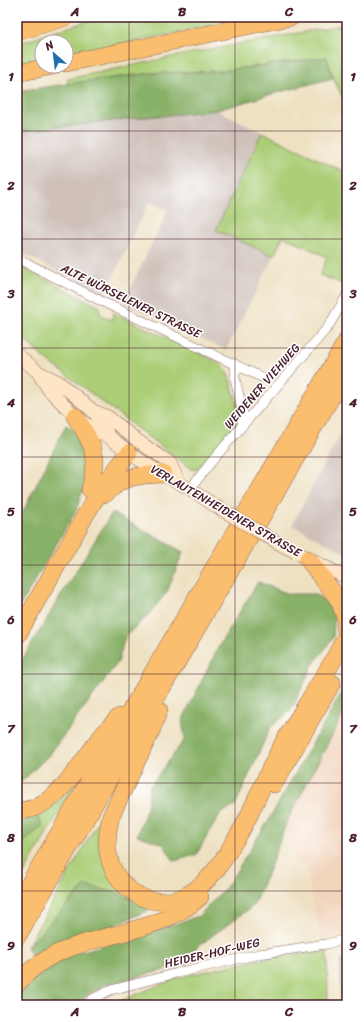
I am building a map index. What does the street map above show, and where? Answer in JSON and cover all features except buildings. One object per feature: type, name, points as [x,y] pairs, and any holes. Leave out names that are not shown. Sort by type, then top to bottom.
[{"type":"highway","points":[[17,32],[66,17]]},
{"type":"highway","points":[[74,61],[291,17]]},
{"type":"highway","points":[[17,73],[34,70]]},
{"type":"highway","points":[[17,905],[347,340]]},
{"type":"highway","points":[[17,938],[347,370]]},
{"type":"highway","points":[[76,416],[89,439],[94,453],[95,461],[90,489]]},
{"type":"highway","points":[[17,616],[90,489],[119,445]]},
{"type":"highway","points":[[17,636],[104,485],[119,445]]},
{"type":"highway","points":[[86,514],[104,495],[120,482],[141,476],[163,474]]},
{"type":"highway","points":[[174,666],[152,729],[112,816],[108,834],[108,852],[110,861],[120,880],[128,890],[134,894],[156,902],[174,900],[186,896],[207,880],[224,859],[242,828],[279,750],[347,635],[344,616],[339,600],[308,559]]},
{"type":"highway","points":[[17,984],[38,964],[58,953],[79,945],[158,923],[181,911],[207,891],[223,873],[243,840],[346,658]]},
{"type":"highway","points":[[17,811],[24,811],[33,808],[43,803],[58,791],[70,779],[106,731],[140,696]]},
{"type":"main road","name":"VERLAUTENHEIDENER STRASSE","points":[[17,354],[38,372],[56,381],[92,410],[119,445]]},
{"type":"main road","name":"VERLAUTENHEIDENER STRASSE","points":[[38,372],[49,390],[76,416],[94,430],[163,474],[280,544],[347,578]]},
{"type":"main road","points":[[92,410],[108,417],[138,441],[170,463],[184,486]]},
{"type":"street","name":"ALTE WÜRSELENER STRASSE","points":[[17,258],[103,302],[261,377]]},
{"type":"street","name":"WEIDENER VIEHWEG","points":[[184,486],[212,461],[328,328],[347,295]]},
{"type":"street","points":[[235,364],[235,378],[243,413],[242,426]]},
{"type":"street","name":"HEIDER-HOF-WEG","points":[[87,1005],[92,999],[111,990],[177,973],[259,954],[326,944],[347,939]]},
{"type":"shaded area","points":[[217,110],[262,132],[216,230],[274,256],[226,350],[124,302],[168,210],[149,202],[105,294],[17,251],[17,132]]},
{"type":"shaded area","points":[[347,422],[347,554],[292,525]]},
{"type":"shaded area","points":[[347,707],[347,933],[321,939],[304,861],[298,863],[287,821]]},
{"type":"green space","points":[[100,17],[255,17],[74,53],[74,34],[48,34]]},
{"type":"green space","points":[[347,24],[347,106],[333,78],[327,57],[221,71],[153,73],[67,84],[68,79],[186,54]]},
{"type":"green space","points":[[34,38],[34,62],[17,65],[17,44]]},
{"type":"green space","points":[[327,57],[333,78],[217,110],[17,132],[17,91],[153,73],[221,71]]},
{"type":"green space","points":[[262,132],[347,173],[347,286],[320,275],[327,257],[283,236],[274,256],[216,230]]},
{"type":"green space","points":[[17,265],[100,307],[100,314],[112,320],[113,313],[216,361],[225,368],[236,399],[239,415],[235,428],[208,459],[196,470],[191,469],[43,357],[17,333]]},
{"type":"green space","points":[[66,425],[81,435],[91,465],[76,511],[17,611],[17,524]]},
{"type":"green space","points":[[112,513],[183,552],[167,592],[149,614],[125,637],[118,662],[49,755],[17,785],[17,669]]},
{"type":"green space","points":[[258,582],[289,594],[315,594],[335,608],[333,638],[312,666],[292,709],[270,728],[235,806],[220,814],[196,855],[174,861],[163,844],[137,835],[147,808],[150,786],[185,739],[182,721],[219,646]]},
{"type":"green space","points":[[347,685],[347,707],[287,821],[269,870],[253,906],[186,955],[188,964],[108,984],[88,994],[78,1005],[17,1005],[17,991],[32,975],[71,954],[135,937],[199,916],[227,886],[270,818]]},
{"type":"green space","points":[[79,778],[17,885],[17,848],[43,825],[37,816],[61,799]]},
{"type":"green space","points":[[107,806],[102,836],[132,899],[85,886],[27,947]]},
{"type":"green space","points":[[37,816],[43,825],[17,848],[17,821]]},
{"type":"green space","points":[[85,886],[115,892],[152,909],[34,959],[27,947]]},
{"type":"green space","points":[[327,951],[328,1005],[110,1005],[177,978],[260,959]]},
{"type":"green space","points":[[341,959],[347,962],[347,1005],[340,1005]]}]
